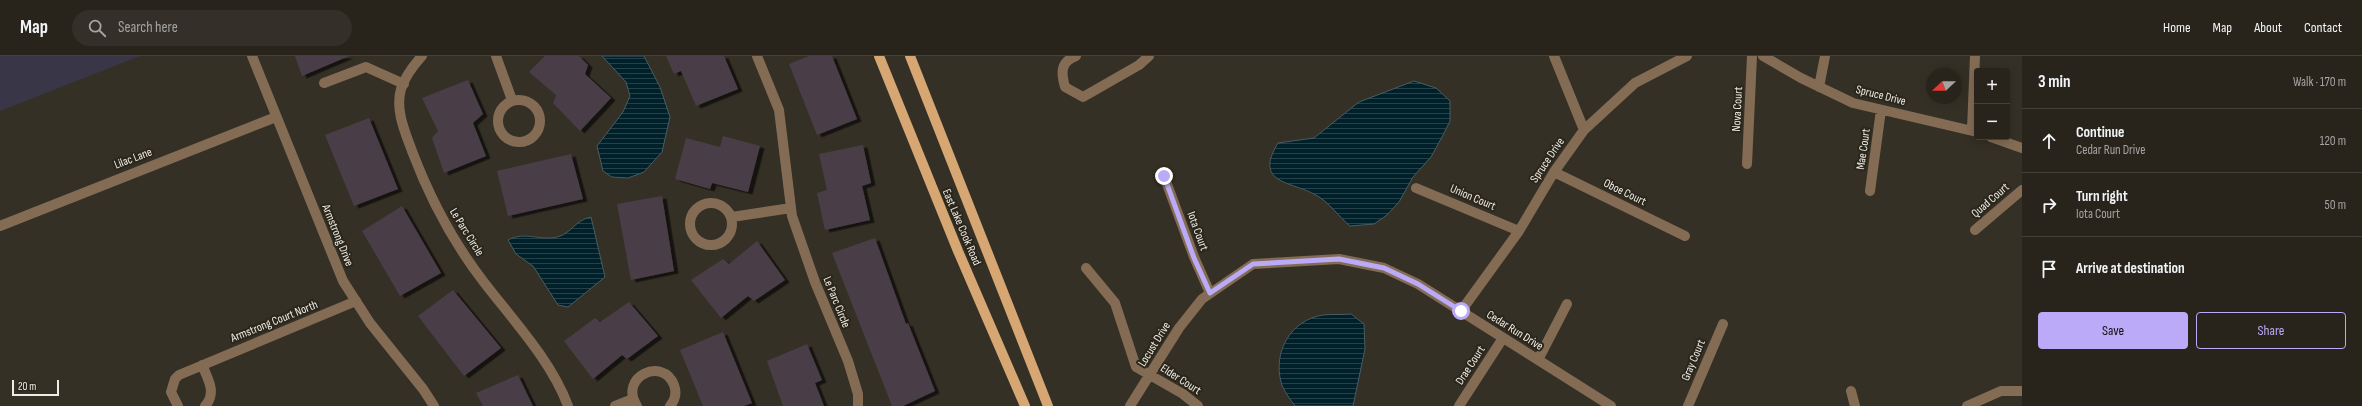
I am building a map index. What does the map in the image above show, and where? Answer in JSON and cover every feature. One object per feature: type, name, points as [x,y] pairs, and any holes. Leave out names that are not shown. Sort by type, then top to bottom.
[{"type":"main road","name":"East Lake Cook Road","points":[[879,56],[958,251],[1025,406]]},
{"type":"main road","name":"East Lake Cook Road","points":[[910,56],[1048,406]]},
{"type":"street","name":"Armstrong Drive","points":[[252,56],[343,281],[370,323],[423,389],[434,406]]},
{"type":"street","name":"Le Parc Circle","points":[[422,56],[410,69],[401,90],[400,111],[404,131],[421,174],[446,224],[482,280],[528,336],[568,406]]},
{"type":"street","points":[[496,56],[512,100]]},
{"type":"street","name":"Le Parc Circle","points":[[757,56],[779,110],[792,208],[815,282],[848,361],[858,394],[858,406]]},
{"type":"street","points":[[1076,56],[1064,63],[1060,73],[1065,87],[1083,97],[1139,65],[1149,56]]},
{"type":"street","points":[[1554,56],[1584,130]]},
{"type":"street","name":"Spruce Drive","points":[[1461,311],[1519,231],[1554,172],[1584,130],[1635,83],[1687,56]]},
{"type":"street","name":"Nova Court","points":[[1747,164],[1752,56]]},
{"type":"street","name":"Spruce Drive","points":[[1763,56],[1819,87],[1853,103],[1974,131]]},
{"type":"street","points":[[1819,87],[1825,56]]},
{"type":"street","points":[[1974,104],[1975,56]]},
{"type":"street","points":[[324,83],[366,67],[404,84]]},
{"type":"street","points":[[512,100],[526,101],[533,104],[540,116],[540,123],[534,136],[522,142],[508,140],[503,136],[497,123],[501,109],[512,100]]},
{"type":"street","name":"Mae Court","points":[[1870,191],[1881,110]]},
{"type":"street","name":"Lilac Lane","points":[[0,226],[276,117]]},
{"type":"street","points":[[1999,140],[2022,148]]},
{"type":"street","name":"Oboe Court","points":[[1554,172],[1685,236]]},
{"type":"street","name":"Iota Court","points":[[1164,176],[1194,258],[1206,296]]},
{"type":"street","name":"Union Court","points":[[1416,188],[1519,231]]},
{"type":"street","name":"Quad Court","points":[[1975,230],[2022,190]]},
{"type":"street","points":[[705,203],[719,204],[725,207],[732,217],[731,233],[721,243],[715,245],[701,243],[692,232],[690,226],[693,212],[705,203]]},
{"type":"street","points":[[732,217],[792,208]]},
{"type":"street","name":"Cedar Run Drive","points":[[1206,296],[1253,264],[1339,259],[1384,268],[1418,284],[1611,406]]},
{"type":"street","name":"Elder Court","points":[[1086,268],[1115,302],[1136,367],[1183,394],[1198,406]]},
{"type":"street","name":"Locust Drive","points":[[1130,406],[1179,328],[1206,296]]},
{"type":"street","name":"Armstrong Court North","points":[[178,406],[171,392],[175,379],[183,373],[356,301]]},
{"type":"street","points":[[1538,360],[1567,304]]},
{"type":"street","name":"Gray Court","points":[[1688,406],[1722,324]]},
{"type":"street","name":"Drae Court","points":[[1459,406],[1503,338]]},
{"type":"street","points":[[202,365],[211,394],[205,406]]},
{"type":"street","points":[[615,406],[635,402],[633,387],[636,380],[647,372],[654,371],[668,376],[672,381],[675,395],[670,406]]},
{"type":"street","points":[[1851,391],[1855,406]]},
{"type":"street","points":[[1967,406],[2001,392],[2022,391]]},
{"type":"shaded area","points":[[0,56],[140,56],[0,111]]},
{"type":"water","points":[[602,56],[644,56],[660,87],[670,117],[662,152],[644,172],[628,178],[612,177],[603,171],[597,146],[623,112],[630,96],[626,82]]},
{"type":"water","points":[[1414,81],[1436,88],[1450,101],[1450,121],[1431,157],[1413,177],[1399,202],[1387,215],[1374,224],[1350,226],[1321,198],[1306,190],[1286,183],[1272,174],[1270,166],[1271,156],[1278,143],[1314,138],[1359,102]]},
{"type":"water","points":[[591,217],[605,277],[568,307],[558,305],[533,266],[516,254],[508,240],[520,236],[545,238],[557,237],[566,233],[581,221]]},
{"type":"water","points":[[1351,314],[1364,324],[1365,349],[1353,406],[1295,406],[1283,388],[1279,370],[1282,348],[1287,339],[1302,323],[1312,318],[1323,315]]},
{"type":"building","points":[[295,56],[349,56],[302,76]]},
{"type":"building","points":[[545,56],[579,56],[588,65],[585,74],[611,98],[580,131],[553,103],[556,95],[529,72]]},
{"type":"building","points":[[666,56],[724,56],[738,89],[696,106],[681,71],[674,74]]},
{"type":"building","points":[[809,56],[832,56],[857,119],[817,135],[789,64]]},
{"type":"building","points":[[468,80],[483,114],[473,123],[486,156],[444,173],[432,138],[438,131],[422,98]]},
{"type":"building","points":[[369,118],[398,189],[354,206],[325,135]]},
{"type":"building","points":[[723,136],[760,146],[748,192],[712,183],[710,189],[675,179],[686,138],[720,147]]},
{"type":"building","points":[[863,145],[871,183],[862,186],[870,220],[825,230],[817,193],[827,190],[819,154]]},
{"type":"building","points":[[571,154],[583,199],[508,216],[497,171]]},
{"type":"building","points":[[662,196],[674,271],[631,280],[617,204]]},
{"type":"building","points":[[402,206],[441,273],[400,296],[362,231]]},
{"type":"building","points":[[875,238],[906,324],[908,323],[935,391],[903,406],[892,406],[832,253]]},
{"type":"building","points":[[757,241],[785,280],[754,301],[748,296],[721,318],[691,280],[723,259],[729,264]]},
{"type":"building","points":[[453,290],[501,348],[464,376],[418,316]]},
{"type":"building","points":[[629,302],[658,336],[627,359],[622,355],[593,379],[564,341],[595,318],[600,322]]},
{"type":"building","points":[[723,332],[752,403],[744,406],[703,406],[680,350]]},
{"type":"building","points":[[807,344],[822,380],[815,383],[824,406],[783,406],[767,361]]},
{"type":"building","points":[[518,375],[533,406],[483,406],[476,393]]},
{"type":"route","points":[[1164,176],[1194,258],[1210,293],[1253,264],[1339,259],[1384,268],[1418,284],[1461,311]]}]
